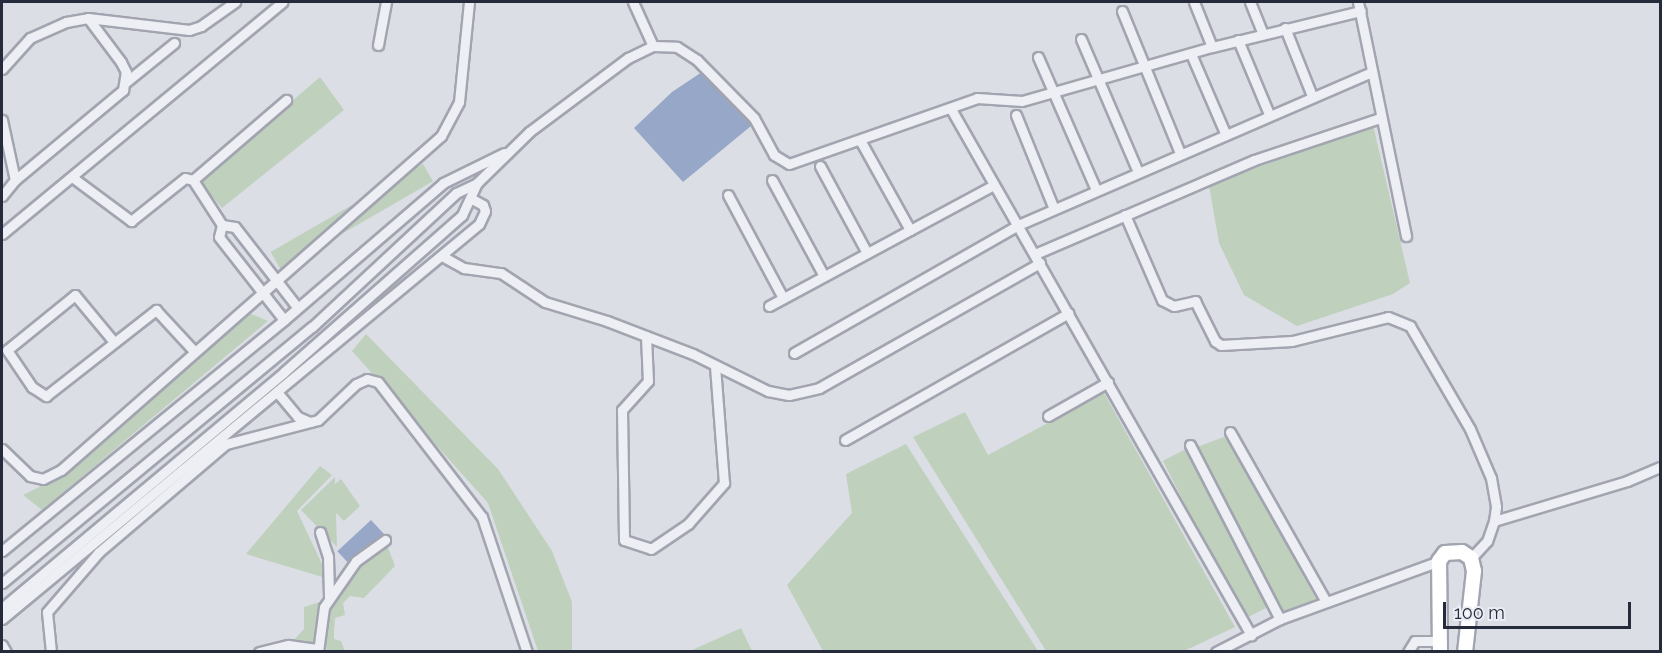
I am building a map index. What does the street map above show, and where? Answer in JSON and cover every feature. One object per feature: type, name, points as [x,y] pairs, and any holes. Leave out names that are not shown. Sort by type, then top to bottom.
[{"type":"street","points":[[2,69],[14,51],[37,33],[88,18],[189,30],[201,26],[235,2]]},
{"type":"street","points":[[2,234],[282,2]]},
{"type":"street","points":[[378,45],[386,2]]},
{"type":"street","points":[[2,449],[30,476],[43,479],[60,470],[441,136],[452,121],[459,102],[469,2]]},
{"type":"street","points":[[633,2],[653,46]]},
{"type":"street","points":[[1194,2],[1212,46]]},
{"type":"street","points":[[1250,2],[1263,34]]},
{"type":"street","points":[[2,583],[312,327],[456,193],[477,183],[508,151],[628,57],[653,46],[677,47],[697,60],[754,118],[780,161],[789,164],[978,98],[1022,101],[1148,68],[1212,46],[1263,34],[1359,6],[1380,118],[1406,236]]},
{"type":"street","points":[[1122,11],[1148,68],[1180,153]]},
{"type":"street","points":[[88,18],[121,62],[126,82]]},
{"type":"street","points":[[1285,28],[1312,96]]},
{"type":"street","points":[[1081,39],[1138,171]]},
{"type":"street","points":[[1238,40],[1269,114]]},
{"type":"street","points":[[2,196],[15,180],[118,98],[126,82],[174,43]]},
{"type":"street","points":[[1191,54],[1225,133]]},
{"type":"street","points":[[1038,57],[1055,92],[1095,190]]},
{"type":"street","points":[[794,353],[1018,225],[1225,133],[1371,72]]},
{"type":"street","points":[[193,180],[286,100]]},
{"type":"street","points":[[951,109],[1251,635]]},
{"type":"street","points":[[1016,115],[1054,209]]},
{"type":"street","points":[[442,256],[464,268],[501,273],[545,302],[646,336],[715,365],[768,391],[805,393],[1037,258],[1125,215],[1254,160],[1380,118]]},
{"type":"street","points":[[2,120],[15,180]]},
{"type":"street","points":[[860,140],[910,230]]},
{"type":"street","points":[[2,551],[284,320],[443,183],[508,151]]},
{"type":"street","points":[[820,166],[867,253]]},
{"type":"street","points":[[72,177],[131,221],[185,178],[193,180],[222,225],[219,237],[284,320]]},
{"type":"street","points":[[772,180],[824,276]]},
{"type":"street","points":[[2,608],[368,298],[462,215],[472,199],[477,183]]},
{"type":"street","points":[[769,306],[994,185]]},
{"type":"street","points":[[728,195],[783,298]]},
{"type":"street","points":[[2,619],[442,256],[484,217],[483,205],[472,199]]},
{"type":"street","points":[[1125,215],[1162,300],[1174,306],[1195,301],[1215,341],[1221,345],[1292,341],[1388,317],[1410,326],[1482,457],[1493,488],[1494,521],[1487,541],[1471,558]]},
{"type":"street","points":[[222,225],[235,227],[297,307]]},
{"type":"street","points":[[357,285],[368,298]]},
{"type":"street","points":[[114,342],[75,295],[7,350],[32,387],[46,396],[156,310],[194,351]]},
{"type":"street","points":[[845,440],[1069,313]]},
{"type":"street","points":[[646,336],[648,381],[622,410],[624,540],[651,549],[687,524],[724,483],[715,365]]},
{"type":"street","points":[[51,651],[47,612],[99,552],[226,444],[318,420],[356,384],[367,380],[378,382],[482,517],[527,651]]},
{"type":"street","points":[[1048,416],[1108,382]]},
{"type":"street","points":[[277,393],[298,417],[310,422]]},
{"type":"street","points":[[1230,432],[1326,602]]},
{"type":"street","points":[[1190,446],[1280,619]]},
{"type":"street","points":[[1494,521],[1627,481],[1660,467]]},
{"type":"street","points":[[259,651],[288,645],[317,650],[324,607],[330,595],[329,575],[320,532]]},
{"type":"street","points":[[324,607],[356,561],[385,540]]},
{"type":"street","points":[[1216,651],[1280,619],[1439,561],[1445,553],[1462,552],[1471,558],[1474,571],[1465,651]]},
{"type":"street","points":[[1408,651],[1415,641],[1440,646],[1439,561]]},
{"type":"street","points":[[2,645],[6,651]]},
{"type":"green space","points":[[320,77],[344,110],[222,208],[199,181]]},
{"type":"green space","points":[[1373,125],[1410,283],[1393,294],[1297,326],[1244,295],[1219,243],[1209,185]]},
{"type":"green space","points":[[423,164],[433,181],[281,269],[271,252]]},
{"type":"green space","points":[[249,313],[268,321],[42,510],[23,495],[57,478]]},
{"type":"green space","points":[[366,334],[498,469],[552,551],[572,602],[572,651],[538,651],[488,503],[352,351]]},
{"type":"green space","points":[[1104,393],[1235,627],[1184,651],[1046,651],[913,437],[965,412],[988,455]]},
{"type":"green space","points":[[1224,437],[1232,444],[1316,599],[1283,614],[1197,447]]},
{"type":"green space","points":[[906,444],[1038,651],[823,651],[787,585],[852,513],[846,474]]},
{"type":"green space","points":[[1186,449],[1267,608],[1244,619],[1163,461]]},
{"type":"green space","points":[[320,466],[332,475],[297,511],[329,579],[246,554]]},
{"type":"green space","points":[[335,477],[335,484],[341,479],[360,506],[344,521],[336,513],[337,547],[301,510]]},
{"type":"green space","points":[[386,542],[395,566],[364,598],[350,596],[343,603],[345,615],[335,618],[334,639],[341,641],[345,651],[327,651],[322,625],[331,602],[360,561]]},
{"type":"green space","points":[[323,601],[313,646],[291,643],[304,629],[304,607]]},
{"type":"green space","points":[[741,628],[752,651],[690,651]]},
{"type":"water","points":[[702,72],[710,75],[752,119],[751,126],[683,182],[634,128],[672,92]]},
{"type":"water","points":[[371,520],[384,534],[350,565],[337,551]]}]
